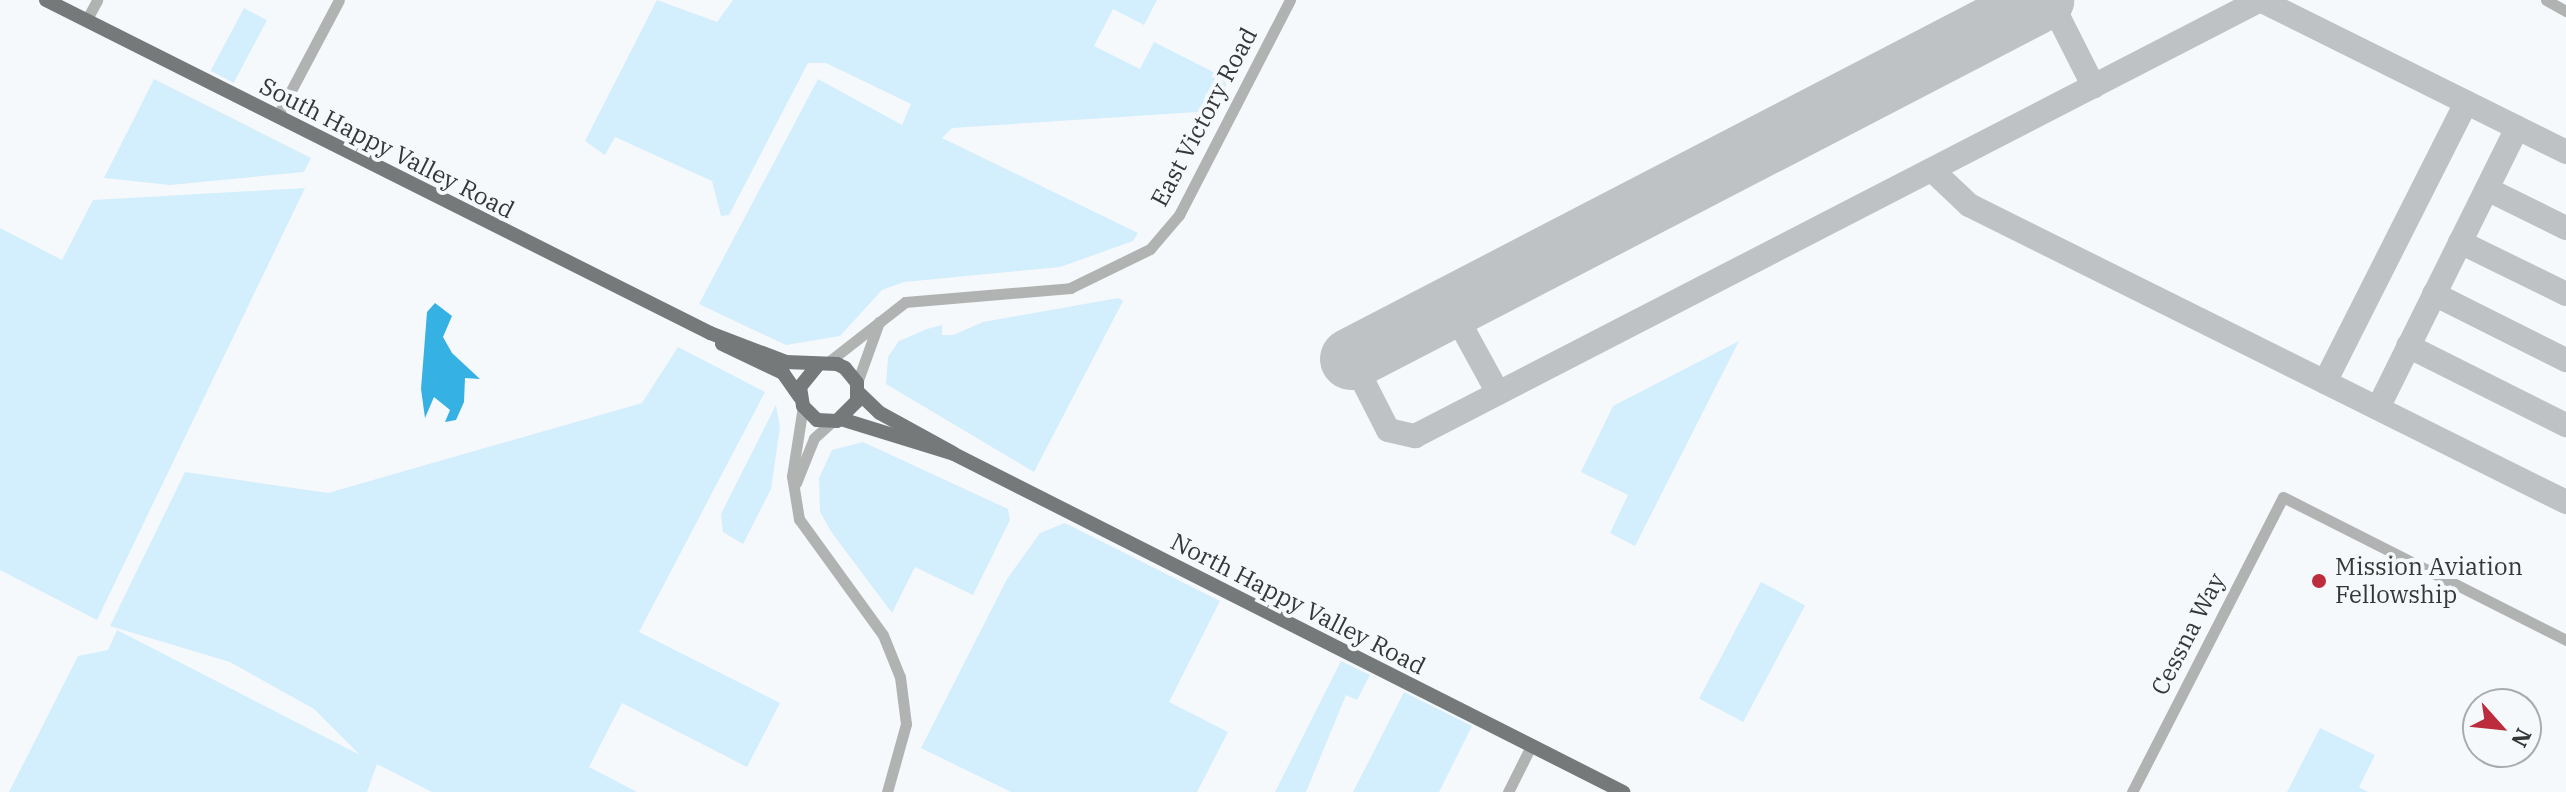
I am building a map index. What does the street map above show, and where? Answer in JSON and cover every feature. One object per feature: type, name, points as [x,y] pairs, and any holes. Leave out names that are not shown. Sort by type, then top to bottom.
[{"type":"main road","name":"South Happy Valley Road","points":[[46,0],[710,333]]},
{"type":"main road","points":[[710,333],[786,362],[845,368],[858,387],[837,420],[817,420],[783,373],[710,333]]},
{"type":"main road","points":[[802,402],[804,377],[823,364]]},
{"type":"main road","name":"North Happy Valley Road","points":[[858,387],[880,413],[954,454],[1623,792]]},
{"type":"main road","name":"North Happy Valley Road","points":[[837,420],[954,454]]},
{"type":"street","points":[[86,21],[97,0]]},
{"type":"street","points":[[277,117],[339,0]]},
{"type":"street","name":"East Victory Road","points":[[823,364],[879,322],[925,298],[1070,288],[1105,277],[1150,249],[1179,215],[1290,0]]},
{"type":"street","points":[[2546,0],[2566,11]]},
{"type":"street","points":[[858,387],[879,322]]},
{"type":"street","points":[[802,402],[794,487],[811,540],[883,635],[900,677],[906,724],[890,791]]},
{"type":"street","points":[[794,487],[814,438],[837,420]]},
{"type":"street","name":"Cessna Way","points":[[2132,792],[2283,497],[2566,640]]},
{"type":"street","points":[[1508,792],[1531,746]]},
{"type":"shaded area","points":[[657,0],[717,22],[733,0],[1157,0],[1144,25],[1113,9],[1094,46],[1140,69],[1154,42],[1229,80],[1213,111],[952,128],[942,138],[1138,233],[1133,241],[1060,267],[904,282],[882,290],[840,336],[786,345],[699,304],[818,79],[902,125],[911,104],[826,63],[808,63],[729,215],[721,216],[712,181],[615,137],[605,155],[585,141]]},
{"type":"shaded area","points":[[244,8],[267,20],[234,83],[211,71]]},
{"type":"shaded area","points":[[154,79],[311,158],[304,172],[170,185],[104,178]]},
{"type":"shaded area","points":[[305,188],[97,620],[0,570],[0,228],[62,260],[93,200]]},
{"type":"shaded area","points":[[1118,298],[1123,301],[1034,472],[886,384],[888,357],[899,341],[927,329],[942,325],[942,335],[953,335],[983,322]]},
{"type":"shaded area","points":[[1739,341],[1635,546],[1610,533],[1628,495],[1581,472],[1613,406]]},
{"type":"shaded area","points":[[678,347],[765,392],[639,632],[780,703],[747,767],[622,703],[589,767],[637,792],[432,792],[377,764],[367,792],[9,792],[78,656],[108,650],[117,630],[360,755],[314,709],[230,662],[110,626],[185,472],[328,493],[642,403]]},
{"type":"shaded area","points":[[776,405],[780,427],[771,489],[743,544],[723,532],[721,514]]},
{"type":"shaded area","points":[[863,442],[1008,509],[1010,520],[973,595],[915,567],[892,613],[832,533],[820,512],[819,478],[832,450]]},
{"type":"shaded area","points":[[1065,523],[1220,601],[1169,702],[1228,732],[1197,792],[1011,792],[921,748],[1007,579],[1040,533]]},
{"type":"shaded area","points":[[1761,582],[1805,605],[1743,722],[1699,699]]},
{"type":"shaded area","points":[[1341,661],[1370,675],[1357,700],[1346,695],[1306,792],[1275,792]]},
{"type":"shaded area","points":[[1404,692],[1472,726],[1439,792],[1353,792]]},
{"type":"shaded area","points":[[2320,728],[2375,755],[2359,787],[2368,792],[2287,792]]},
{"type":"water","points":[[435,303],[452,316],[443,337],[452,353],[480,379],[465,378],[464,402],[456,420],[445,422],[450,410],[434,397],[425,418],[421,389],[427,312]]},
{"type":"taxiway","points":[[2050,0],[2094,87]]},
{"type":"taxiway","points":[[2260,0],[2566,152]]},
{"type":"taxiway","points":[[1362,353],[1362,379],[1388,430],[1415,436],[2260,0]]},
{"type":"taxiway","points":[[2325,382],[2466,103]]},
{"type":"taxiway","points":[[2378,408],[2517,128]]},
{"type":"taxiway","points":[[1932,170],[1969,205],[2566,502]]},
{"type":"taxiway","points":[[2487,189],[2566,228]]},
{"type":"taxiway","points":[[2460,242],[2566,294]]},
{"type":"taxiway","points":[[2434,294],[2566,360]]},
{"type":"taxiway","points":[[1451,307],[1498,393]]},
{"type":"taxiway","points":[[2408,346],[2566,425]]},
{"type":"runway","points":[[1351,359],[2043,0]]},
{"type":"place","name":"Mission Aviation Fellowship","points":[[2319,581]]}]
